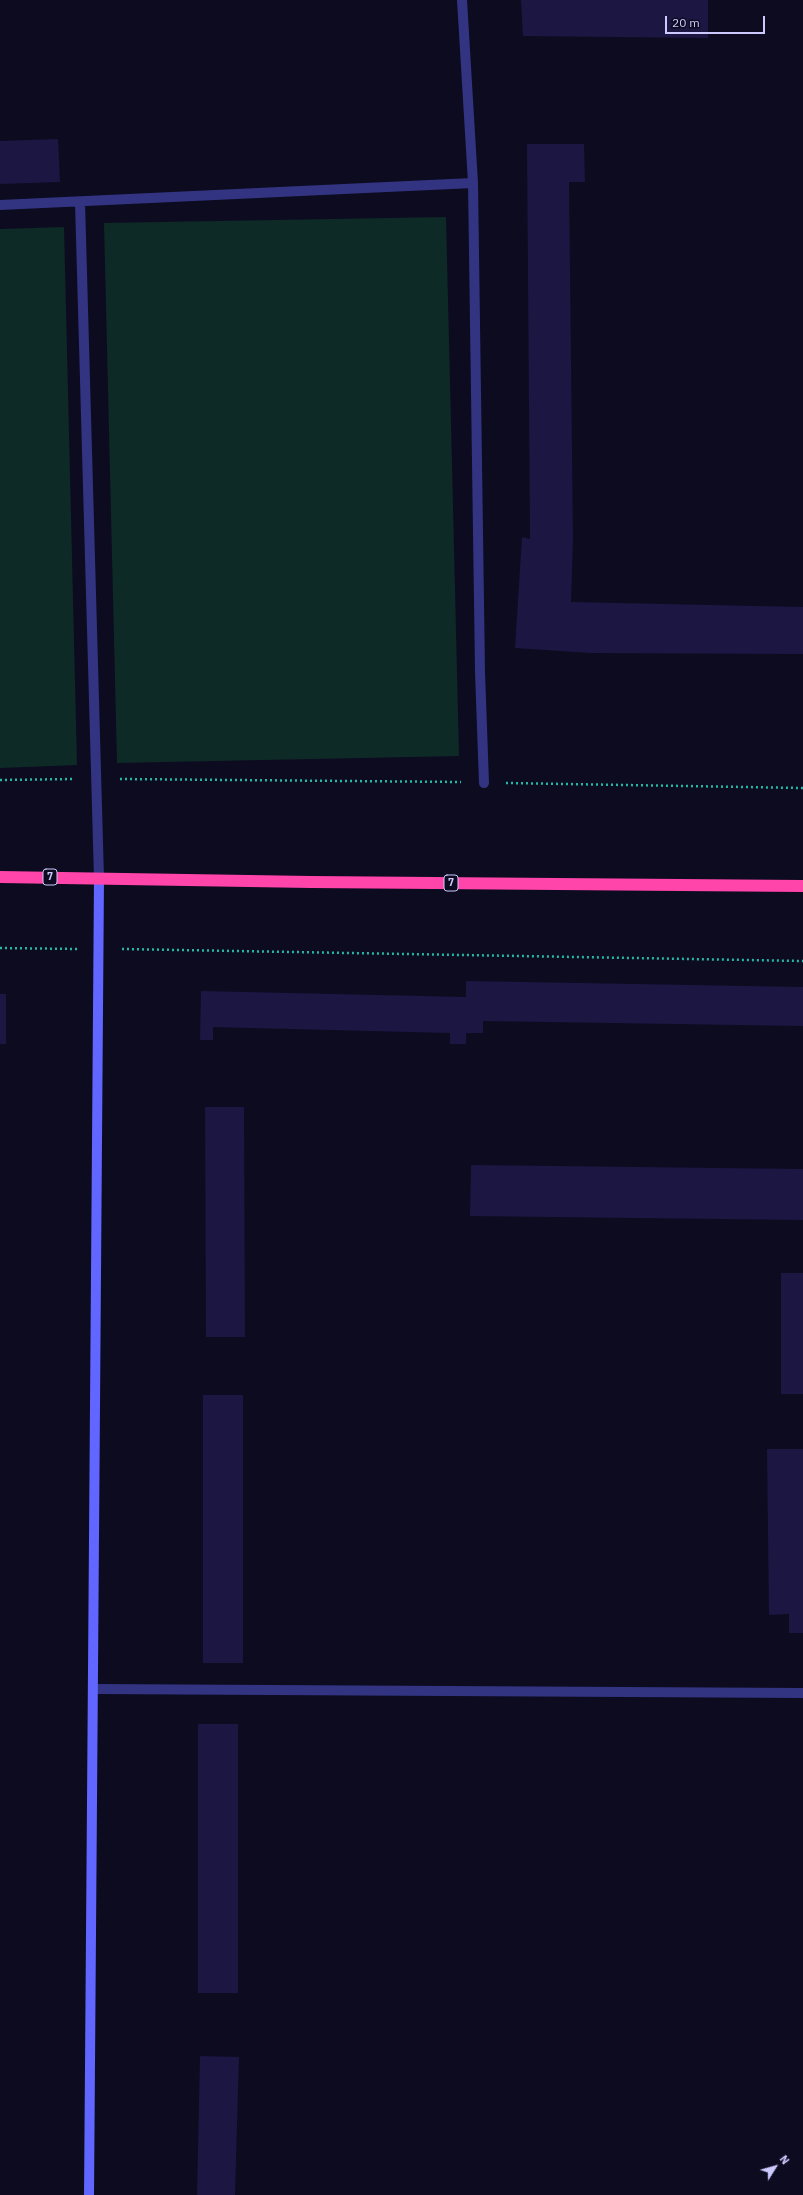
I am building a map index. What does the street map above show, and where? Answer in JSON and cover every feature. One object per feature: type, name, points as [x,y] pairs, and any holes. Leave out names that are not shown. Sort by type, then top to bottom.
[{"type":"highway","name":"7","points":[[0,877],[311,882],[803,886]]},
{"type":"street","points":[[462,0],[473,183],[480,672],[484,783]]},
{"type":"street","points":[[0,205],[473,183]]},
{"type":"street","points":[[80,202],[97,779],[100,949],[89,2195]]},
{"type":"street","points":[[93,1689],[803,1693]]},
{"type":"path","points":[[0,780],[97,779],[803,788]]},
{"type":"path","points":[[0,948],[803,961]]},
{"type":"green space","points":[[446,217],[459,756],[117,763],[104,223]]},
{"type":"green space","points":[[64,227],[77,765],[0,768],[0,229]]},
{"type":"building","points":[[521,0],[708,0],[708,38],[523,36]]},
{"type":"building","points":[[58,139],[60,182],[0,184],[0,141]]},
{"type":"building","points":[[527,144],[584,144],[585,182],[569,182],[573,539],[571,602],[803,607],[803,654],[590,653],[515,648],[522,537],[530,539]]},
{"type":"building","points":[[466,981],[803,987],[803,1026],[483,1021],[483,1033],[466,1033],[466,1044],[450,1044],[450,1033],[213,1027],[213,1040],[200,1040],[201,991],[466,997]]},
{"type":"building","points":[[0,994],[6,994],[6,1044],[0,1044]]},
{"type":"building","points":[[205,1107],[244,1107],[245,1337],[206,1337]]},
{"type":"building","points":[[471,1165],[803,1169],[803,1220],[470,1216]]},
{"type":"building","points":[[781,1273],[803,1273],[803,1394],[781,1394]]},
{"type":"building","points":[[203,1395],[243,1395],[243,1663],[203,1663]]},
{"type":"building","points":[[767,1449],[803,1449],[803,1633],[789,1633],[789,1614],[769,1615]]},
{"type":"building","points":[[198,1724],[238,1724],[238,1993],[198,1993]]},
{"type":"building","points":[[200,2056],[239,2057],[235,2195],[197,2195]]}]
